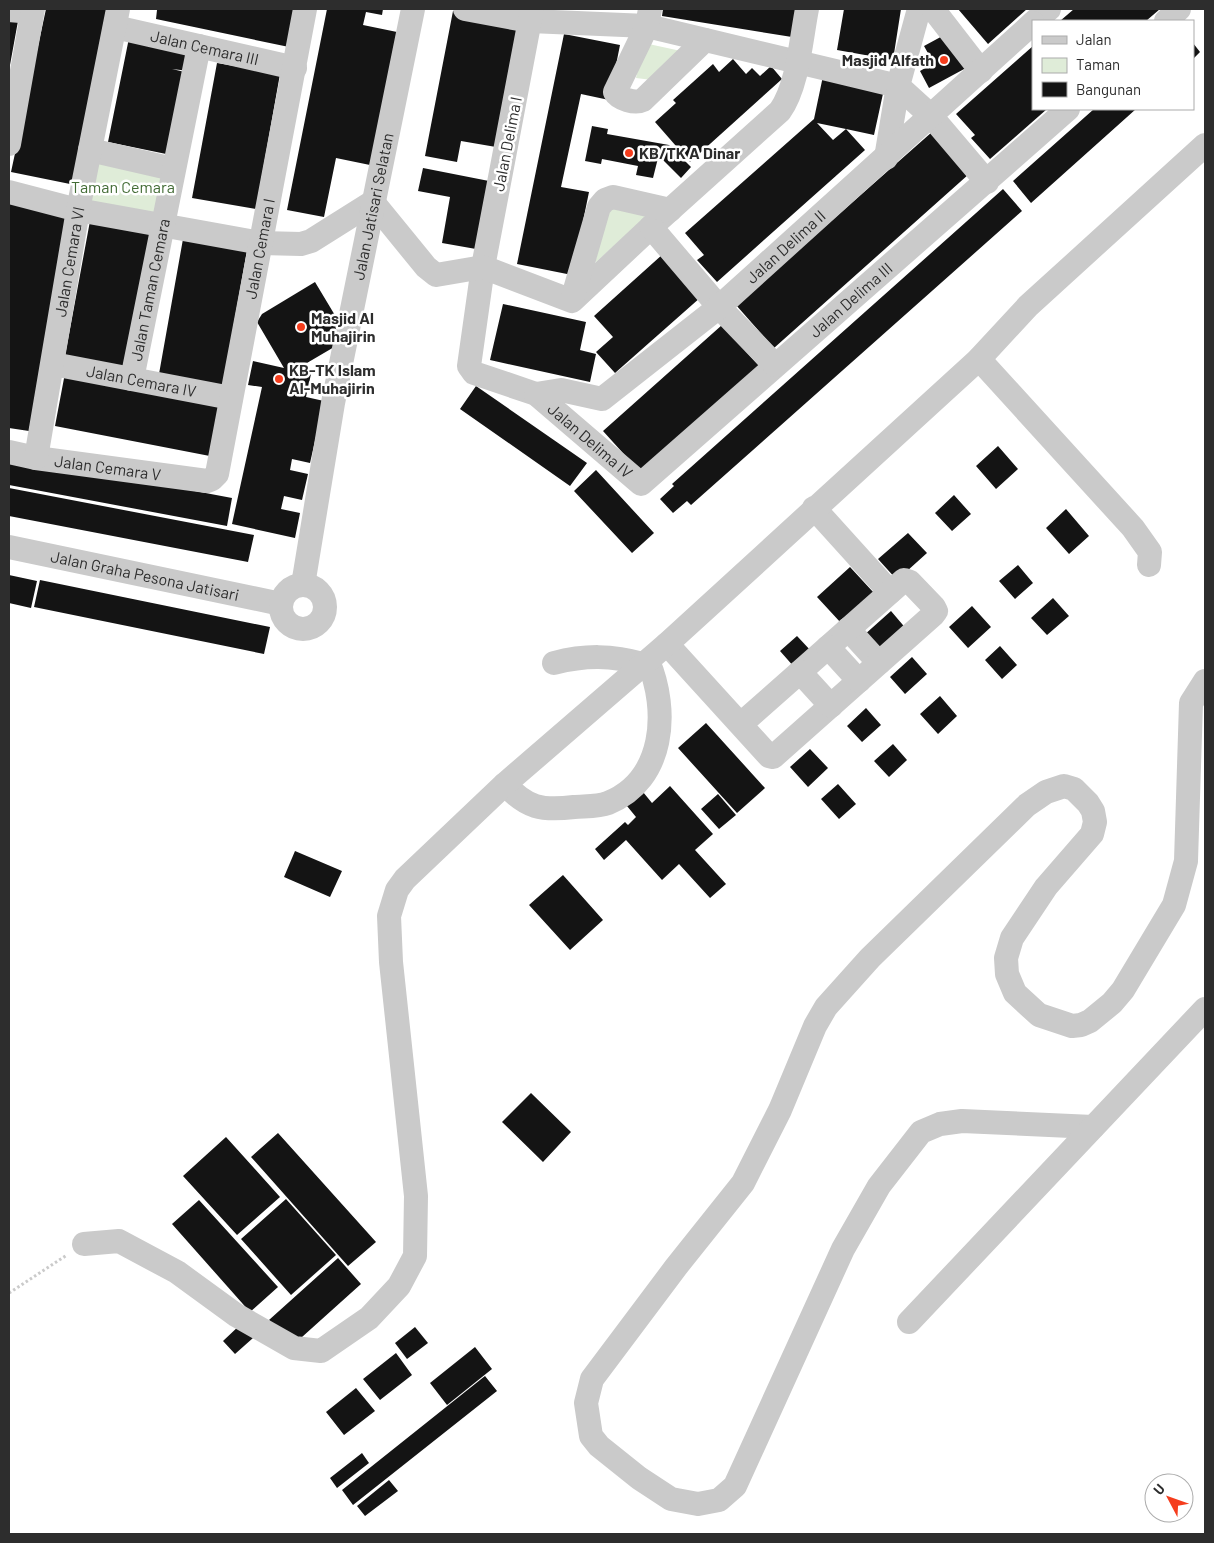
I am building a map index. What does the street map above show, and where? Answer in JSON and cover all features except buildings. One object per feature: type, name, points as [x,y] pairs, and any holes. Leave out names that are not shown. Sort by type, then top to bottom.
[{"type":"street","name":"Jalan Cemara I","points":[[207,481],[217,474],[305,9]]},
{"type":"street","name":"Jalan Jatisari Selatan","points":[[303,585],[333,403],[413,9]]},
{"type":"street","points":[[464,9],[531,15],[648,17],[705,40],[898,86],[931,116],[987,182]]},
{"type":"street","points":[[572,301],[780,111],[787,102],[807,9]]},
{"type":"street","points":[[886,158],[898,86],[919,9]]},
{"type":"street","points":[[933,9],[981,71]]},
{"type":"street","name":"Jalan Delima II","points":[[1036,20],[1049,9]]},
{"type":"street","points":[[1167,20],[1179,9]]},
{"type":"street","points":[[9,10],[33,11],[9,144]]},
{"type":"street","name":"Jalan Delima I","points":[[483,267],[531,15]]},
{"type":"street","points":[[648,17],[615,92],[617,96],[635,102],[643,100],[705,40]]},
{"type":"street","name":"Jalan Cemara III","points":[[116,18],[199,46],[295,68]]},
{"type":"street","name":"Jalan Cemara VI","points":[[36,458],[78,210],[116,18]]},
{"type":"street","name":"Jalan Delima II","points":[[576,430],[602,399],[719,307],[886,158],[1032,24]]},
{"type":"street","name":"Jalan Taman Cemara","points":[[132,380],[199,46]]},
{"type":"street","name":"Jalan Delima III","points":[[775,365],[987,182],[1067,110]]},
{"type":"street","points":[[84,1244],[119,1241],[176,1272],[236,1315],[294,1348],[321,1351],[369,1318],[399,1286],[415,1256],[416,1196],[391,962],[388,916],[397,890],[405,879],[505,784],[667,644],[979,358],[1028,306],[1205,145]]},
{"type":"street","points":[[90,150],[173,169]]},
{"type":"street","points":[[9,192],[78,210],[261,243],[301,244],[311,241],[373,202],[426,267],[436,275],[483,267],[572,301]]},
{"type":"street","points":[[572,301],[599,207],[605,200],[613,198],[670,210]]},
{"type":"street","points":[[651,227],[719,307],[775,365]]},
{"type":"street","name":"Jalan Delima IV","points":[[483,267],[469,366],[474,373],[536,394],[641,484],[775,365]]},
{"type":"street","points":[[979,358],[1133,528],[1150,552],[1149,566]]},
{"type":"street","name":"Jalan Cemara IV","points":[[52,364],[231,398]]},
{"type":"street","points":[[536,394],[561,390],[602,399]]},
{"type":"street","name":"Jalan Cemara V","points":[[9,452],[36,458],[207,481]]},
{"type":"street","points":[[814,508],[890,592]]},
{"type":"street","name":"Jalan Graha Pesona Jatisari","points":[[9,548],[281,604]]},
{"type":"street","points":[[667,644],[741,724],[773,757],[936,611],[907,580],[890,592],[741,724]]},
{"type":"street","points":[[303,585],[317,590],[322,596],[325,610],[317,624],[303,629],[295,628],[284,618],[281,604],[288,590],[303,585]]},
{"type":"street","points":[[848,629],[879,664]]},
{"type":"street","points":[[828,647],[859,681]]},
{"type":"street","points":[[554,663],[580,657],[600,656],[645,662]]},
{"type":"street","points":[[505,784],[518,799],[527,804],[544,808],[606,804],[629,790],[648,768],[655,754],[659,732],[660,711],[658,691],[645,662]]},
{"type":"street","points":[[800,672],[831,706]]},
{"type":"street","points":[[1093,1127],[962,1121],[940,1124],[921,1132],[879,1186],[843,1249],[735,1486],[719,1500],[698,1504],[672,1500],[626,1468],[599,1446],[591,1436],[586,1402],[592,1378],[676,1267],[743,1183],[780,1110],[815,1026],[826,1007],[870,958],[1027,805],[1057,787],[1064,786],[1074,789],[1088,802],[1093,811],[1095,822],[1092,834],[1046,887],[1012,938],[1006,958],[1007,974],[1015,993],[1039,1014],[1072,1026],[1090,1021],[1112,1003],[1127,983],[1174,905],[1186,861],[1191,704],[1205,681]]},
{"type":"street","points":[[909,1322],[1205,1009]]},
{"type":"path","points":[[9,1293],[84,1244]]},
{"type":"green space","points":[[644,43],[681,51],[660,81],[636,78]]},
{"type":"green space","name":"Taman Cemara","points":[[89,161],[164,174],[157,213],[82,200]]},
{"type":"green space","points":[[609,207],[648,215],[595,263]]},
{"type":"place","name":"Masjid Alfath","points":[[944,60]]},
{"type":"place","name":"KB/TK A Dinar","points":[[629,153]]},
{"type":"place","name":"Masjid Al Muhajirin","points":[[301,327]]},
{"type":"place","name":"KB-TK Islam Al-Muhajirin","points":[[279,379]]}]
